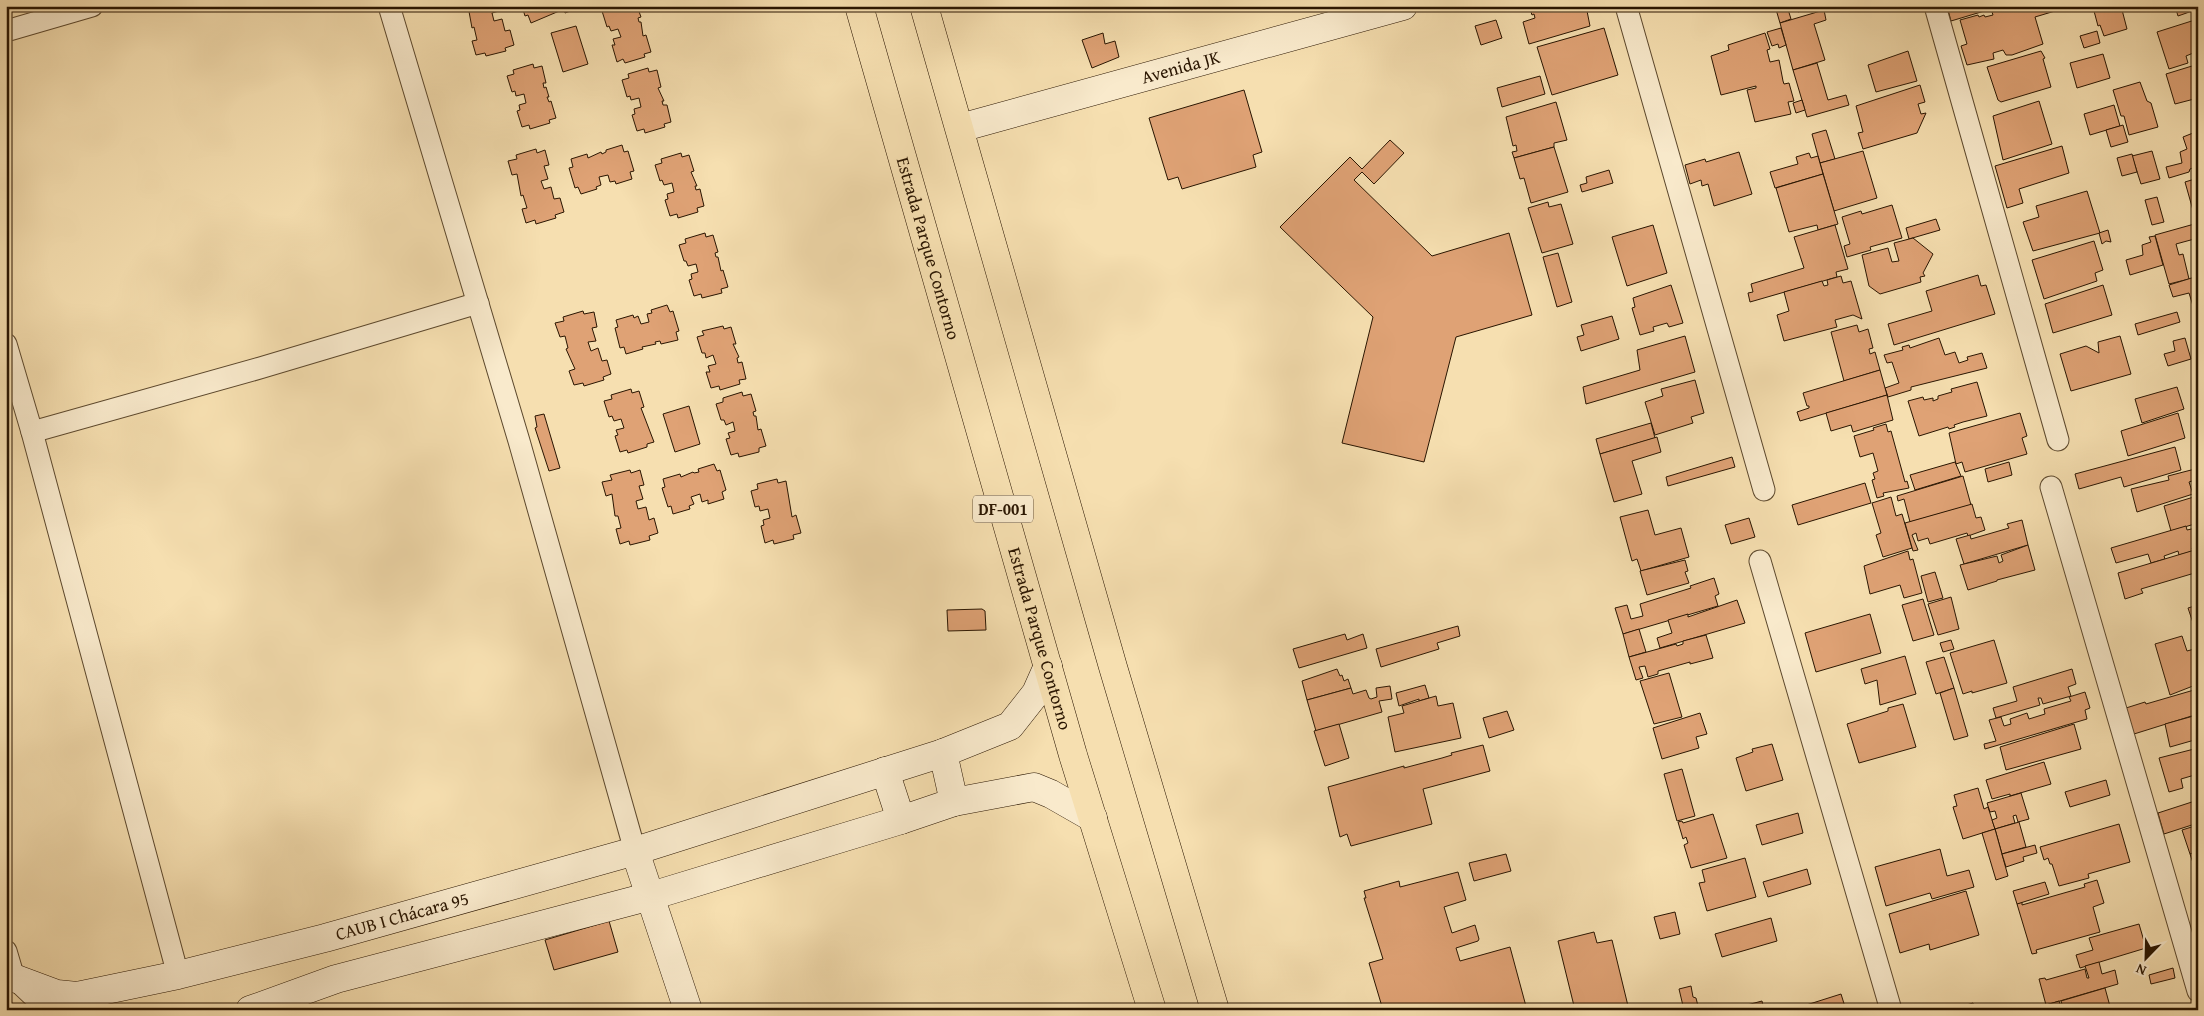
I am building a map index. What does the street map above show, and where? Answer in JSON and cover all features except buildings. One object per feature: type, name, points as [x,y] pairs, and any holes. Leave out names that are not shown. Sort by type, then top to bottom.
[{"type":"highway","name":"Estrada Parque Contorno","points":[[858,6],[1048,666],[1152,1010]]},
{"type":"highway","points":[[924,6],[1113,668],[1215,1010]]},
{"type":"street","points":[[6,31],[92,6]]},
{"type":"street","points":[[389,6],[519,441],[635,852],[688,1010]]},
{"type":"street","name":"Avenida JK","points":[[960,128],[1402,6]]},
{"type":"street","points":[[1626,6],[1764,490]]},
{"type":"street","points":[[1935,6],[2058,440]]},
{"type":"street","points":[[32,432],[282,362],[478,303]]},
{"type":"street","points":[[6,344],[32,432],[178,975]]},
{"type":"street","points":[[2051,487],[2198,991]]},
{"type":"street","points":[[1760,561],[1891,1010]]},
{"type":"street","name":"CAUB I Chácara 95","points":[[10,978],[57,994],[77,996],[178,975],[325,938],[635,852],[943,753],[1010,726],[1036,693],[1048,666]]},
{"type":"street","points":[[943,753],[954,802]]},
{"type":"street","points":[[885,771],[900,820]]},
{"type":"street","points":[[250,1010],[336,979],[651,896],[954,802],[1034,787],[1051,794],[1093,818]]},
{"type":"street","points":[[325,938],[325,958],[330,973],[336,979]]},
{"type":"street","points":[[6,951],[10,978],[48,1010]]}]
